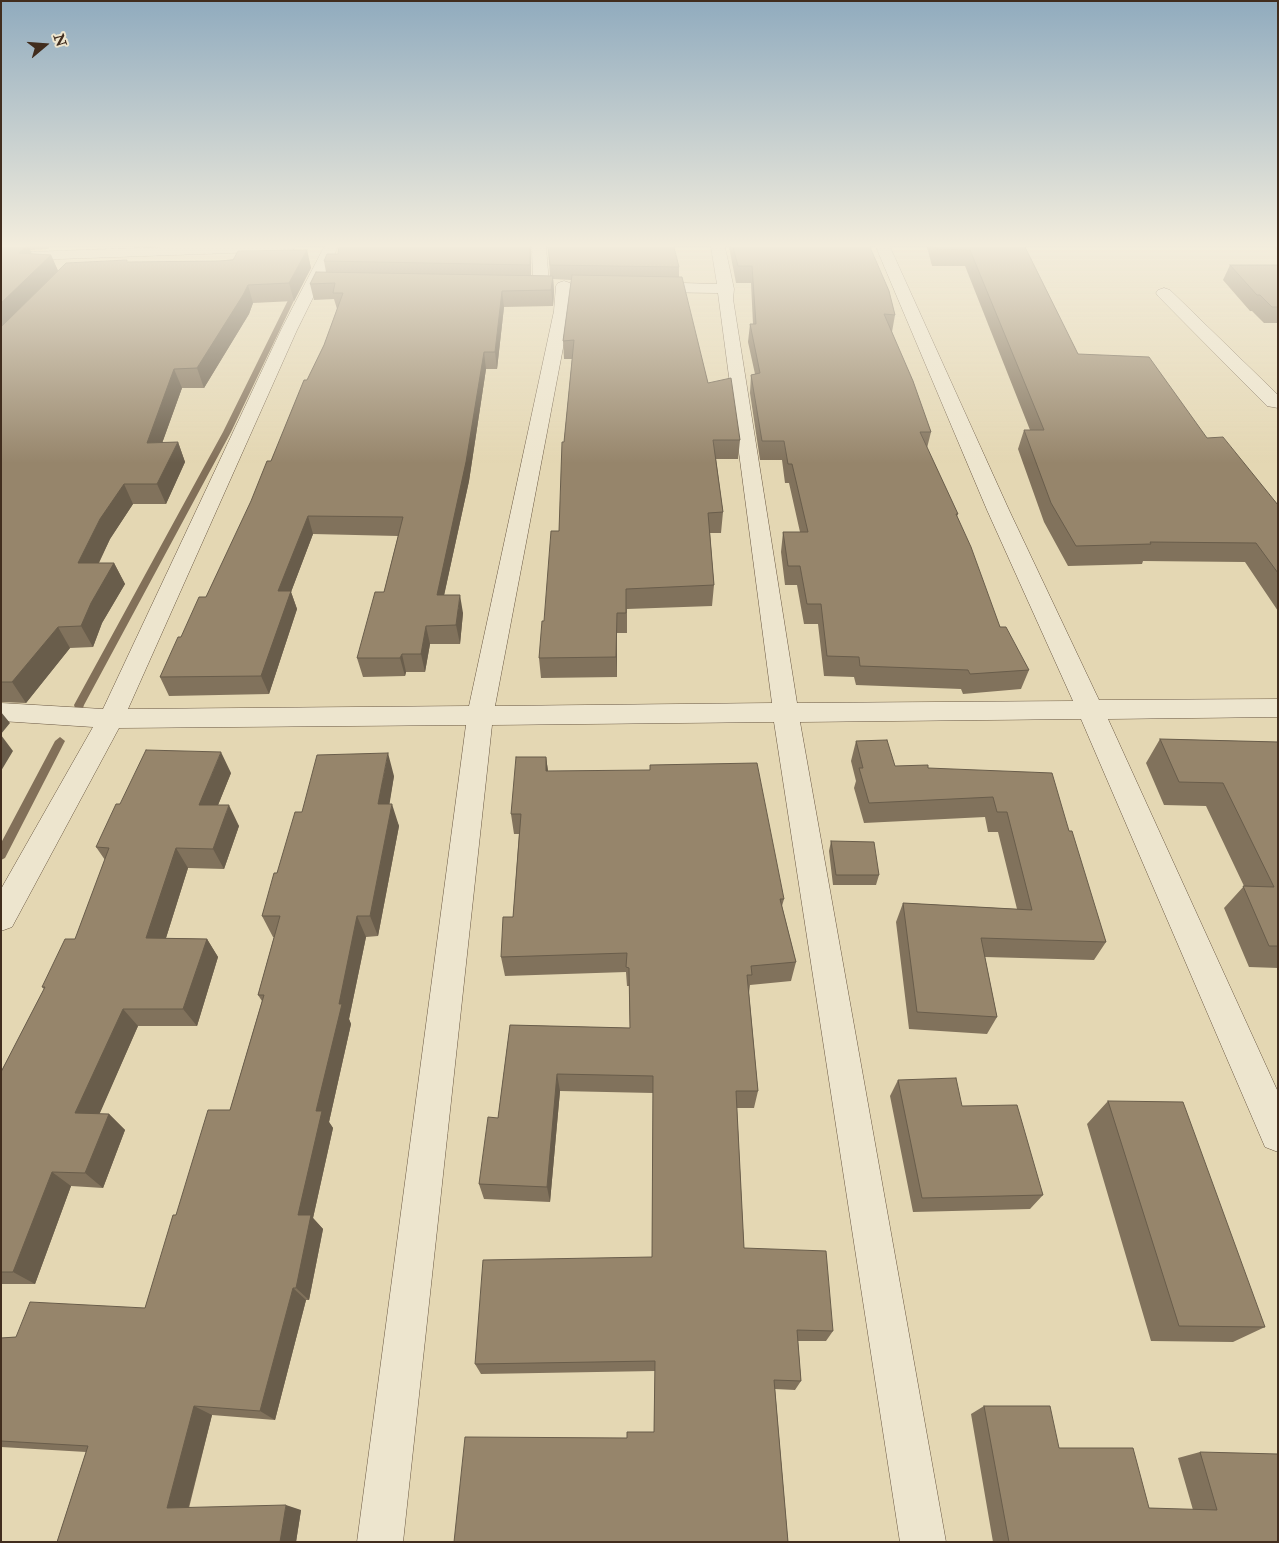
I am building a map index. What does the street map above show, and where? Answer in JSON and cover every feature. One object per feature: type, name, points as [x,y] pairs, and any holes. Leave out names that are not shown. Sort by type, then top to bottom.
[{"type":"street","points":[[1,918],[111,719],[288,330],[296,319]]},
{"type":"street","points":[[380,1542],[480,717],[561,319]]},
{"type":"street","points":[[728,319],[786,714],[923,1542]]},
{"type":"street","points":[[914,319],[998,510],[1091,711],[1278,1134]]},
{"type":"street","points":[[1190,319],[1276,404]]},
{"type":"street","points":[[1,712],[111,719],[1278,708]]},
{"type":"building","points":[[9,319],[228,319],[197,368],[174,369],[147,443],[178,442],[157,484],[124,484],[100,519],[78,563],[114,563],[91,603],[81,626],[58,627],[12,682],[1,682],[1,327]]},
{"type":"building","points":[[333,319],[499,319],[495,352],[484,352],[466,462],[437,595],[460,595],[456,625],[426,626],[421,654],[402,654],[400,658],[357,658],[375,592],[384,592],[403,517],[308,516],[278,591],[291,591],[261,676],[160,677],[199,597],[206,597],[251,501],[267,461],[271,461],[304,380],[307,380],[324,345]]},
{"type":"building","points":[[566,319],[692,319],[708,383],[731,378],[740,440],[713,440],[723,512],[708,513],[714,585],[626,589],[626,613],[617,613],[616,657],[539,658],[551,531],[559,531],[562,442],[564,442],[574,340],[563,341]]},
{"type":"building","points":[[756,319],[886,319],[913,381],[931,432],[920,432],[958,514],[956,514],[971,547],[1000,627],[1006,627],[1029,670],[970,674],[968,670],[860,666],[859,657],[827,656],[821,604],[807,604],[800,566],[788,566],[783,532],[808,532],[792,464],[788,464],[784,441],[762,441],[751,375],[760,373],[750,324],[756,324]]},
{"type":"building","points":[[998,319],[1061,319],[1078,354],[1149,357],[1207,438],[1223,437],[1278,505],[1278,573],[1256,543],[1150,542],[1151,544],[1076,546],[1051,503],[1024,430],[1044,430]]},
{"type":"building","points":[[1160,739],[1278,742],[1278,946],[1269,946],[1243,886],[1274,887],[1223,783],[1179,782]]},
{"type":"building","points":[[887,740],[895,766],[928,765],[928,768],[1052,773],[1106,942],[981,938],[997,1017],[917,1012],[903,903],[1032,910],[1007,812],[997,812],[993,797],[869,803],[859,768],[863,768],[856,741]]},
{"type":"building","points":[[146,750],[221,752],[199,805],[229,805],[213,849],[176,848],[146,938],[207,939],[183,1009],[123,1009],[75,1113],[109,1114],[85,1173],[52,1172],[13,1272],[1,1272],[1,1072],[45,987],[42,987],[65,939],[75,939],[109,848],[96,847],[116,804],[120,804]]},
{"type":"building","points":[[388,753],[378,804],[392,804],[370,916],[357,916],[339,1004],[342,1004],[316,1111],[322,1111],[298,1215],[311,1215],[296,1288],[293,1288],[260,1411],[194,1406],[167,1508],[286,1505],[280,1542],[57,1542],[88,1446],[1,1441],[1,1338],[16,1337],[30,1302],[145,1308],[173,1215],[176,1215],[208,1110],[230,1110],[264,995],[258,995],[280,916],[262,916],[274,873],[277,873],[295,812],[302,812],[317,755]]},
{"type":"building","points":[[516,757],[546,757],[546,771],[650,770],[650,765],[757,763],[784,899],[780,899],[796,962],[751,966],[752,975],[747,975],[758,1091],[736,1091],[744,1248],[826,1251],[833,1331],[797,1330],[801,1381],[774,1380],[788,1542],[454,1542],[465,1437],[627,1438],[627,1432],[654,1432],[655,1361],[475,1364],[483,1260],[652,1257],[653,1076],[557,1074],[547,1187],[479,1184],[488,1117],[498,1118],[510,1025],[630,1028],[629,968],[626,967],[627,953],[501,957],[503,917],[513,917],[521,814],[511,814]]},
{"type":"building","points":[[831,841],[874,842],[879,875],[836,875]]},
{"type":"building","points":[[956,1078],[962,1106],[1017,1105],[1043,1195],[922,1198],[898,1080]]},
{"type":"building","points":[[1108,1101],[1183,1102],[1265,1327],[1179,1326]]},
{"type":"building","points":[[984,1406],[1050,1406],[1059,1448],[1133,1448],[1149,1508],[1217,1510],[1200,1452],[1278,1454],[1278,1542],[1009,1542]]},
{"type":"waterway","points":[[79,705],[227,432],[282,319]]},
{"type":"waterway","points":[[1,855],[60,741]]}]
